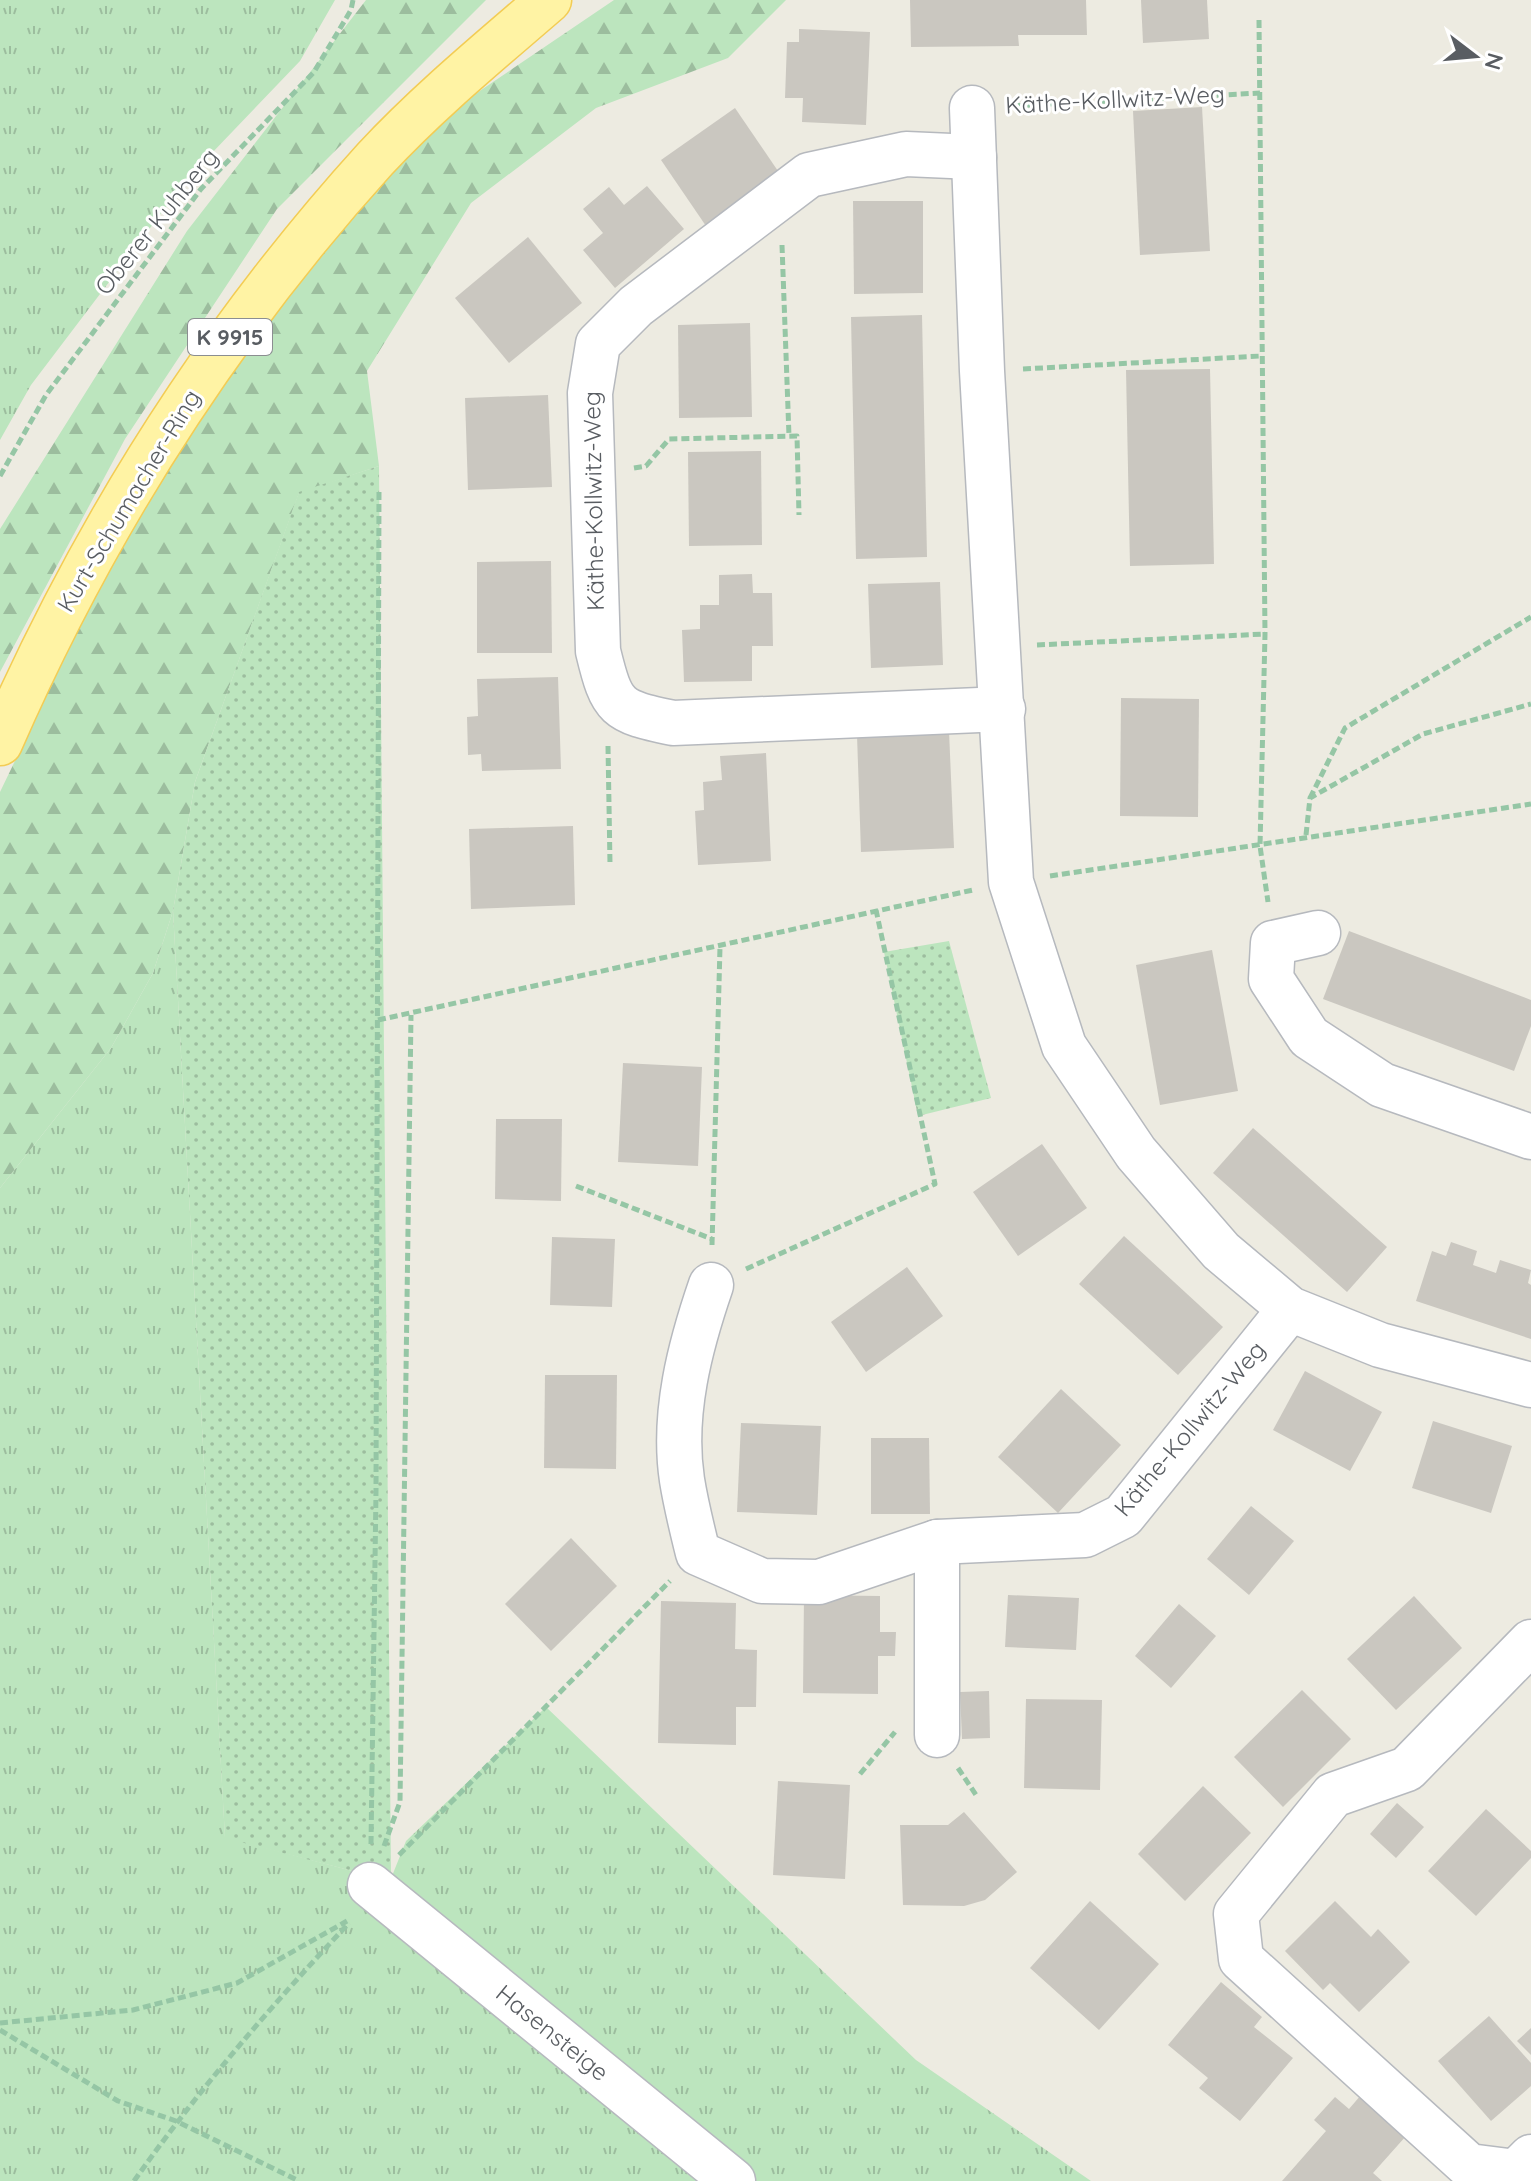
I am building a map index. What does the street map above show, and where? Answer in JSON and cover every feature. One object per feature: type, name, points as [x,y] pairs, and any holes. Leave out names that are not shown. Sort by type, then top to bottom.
[{"type":"main road","name":"Kurt-Schumacher-Ring","points":[[0,743],[65,606],[169,425],[265,287],[377,157],[481,58],[549,0]]},
{"type":"street","name":"Käthe-Kollwitz-Weg","points":[[972,108],[982,371],[1011,882],[1064,1046],[1136,1153],[1221,1251],[1290,1309],[1380,1345],[1531,1385]]},
{"type":"street","name":"Käthe-Kollwitz-Weg","points":[[607,689],[598,651],[592,473],[590,393],[598,344],[636,306],[809,175],[906,154],[974,157]]},
{"type":"street","points":[[607,689],[628,713],[673,723],[1003,709]]},
{"type":"street","points":[[1318,933],[1273,943],[1271,979],[1309,1037],[1382,1085],[1531,1137]]},
{"type":"street","points":[[698,1553],[681,1477],[683,1395],[692,1343],[711,1285]]},
{"type":"street","name":"Käthe-Kollwitz-Weg","points":[[698,1553],[762,1581],[819,1582],[937,1542],[1085,1535],[1123,1516],[1290,1309]]},
{"type":"street","points":[[937,1542],[937,1735]]},
{"type":"street","points":[[1531,1642],[1407,1769],[1333,1795],[1236,1914],[1241,1959],[1469,2166],[1516,2172],[1531,2157]]},
{"type":"street","name":"Hasensteige","points":[[370,1885],[733,2181]]},
{"type":"path","name":"Oberer Kuhberg","points":[[0,476],[46,395],[201,189],[314,72],[351,10],[353,0]]},
{"type":"path","points":[[1259,20],[1265,634],[1260,846],[1273,943]]},
{"type":"path","name":"Käthe-Kollwitz-Weg","points":[[972,108],[1260,93]]},
{"type":"path","points":[[780,196],[789,436]]},
{"type":"path","points":[[982,371],[1261,356]]},
{"type":"path","points":[[592,473],[646,466],[669,439],[797,436],[799,515]]},
{"type":"path","points":[[370,1885],[376,1491],[379,489]]},
{"type":"path","points":[[1306,835],[1310,798],[1345,728],[1531,617]]},
{"type":"path","points":[[1000,646],[1265,634]]},
{"type":"path","points":[[607,689],[610,864]]},
{"type":"path","points":[[1310,798],[1423,734],[1531,704]]},
{"type":"path","points":[[378,1020],[1011,882],[1198,852],[1260,846],[1306,835],[1531,804]]},
{"type":"path","points":[[720,947],[711,1285],[935,1184],[876,910]]},
{"type":"path","points":[[370,1885],[400,1802],[411,1015]]},
{"type":"path","points":[[576,1186],[712,1239]]},
{"type":"path","points":[[370,1885],[698,1553]]},
{"type":"path","points":[[0,2023],[133,2010],[237,1983],[356,1916],[265,2012],[176,2121],[134,2181]]},
{"type":"path","points":[[0,2030],[118,2101],[176,2121],[299,2181]]},
{"type":"green space","points":[[0,0],[335,0],[300,61],[188,178],[31,385],[0,440]]},
{"type":"green space","points":[[366,0],[486,0],[277,209],[125,439],[0,672],[0,529],[187,231]]},
{"type":"green space","points":[[614,0],[786,0],[728,58],[596,108],[471,203],[367,371],[379,466],[299,493],[195,782],[173,911],[153,973],[111,1048],[0,1188],[0,792],[106,572],[220,382],[354,206],[453,109]]},
{"type":"green space","points":[[379,466],[391,1881],[225,1838],[173,911],[195,782],[299,492]]},
{"type":"green space","points":[[173,911],[225,1837],[390,1881],[406,1841],[546,1707],[916,2060],[1091,2181],[0,2181],[0,1188],[111,1048],[153,973]]},
{"type":"green space","points":[[949,941],[991,1098],[918,1116],[884,952]]},
{"type":"building","points":[[910,0],[1086,0],[1087,35],[1018,35],[1019,46],[911,47]]},
{"type":"building","points":[[1141,0],[1207,0],[1209,39],[1143,43]]},
{"type":"building","points":[[799,29],[870,32],[866,125],[802,122],[803,98],[785,98],[787,42],[799,42]]},
{"type":"building","points":[[1202,107],[1210,251],[1140,255],[1133,111]]},
{"type":"building","points":[[735,108],[780,174],[706,226],[661,160]]},
{"type":"building","points":[[647,186],[684,229],[615,288],[583,250],[603,233],[583,209],[609,187],[624,205]]},
{"type":"building","points":[[853,201],[923,201],[923,293],[854,294]]},
{"type":"building","points":[[528,237],[582,303],[509,363],[455,298]]},
{"type":"building","points":[[922,315],[927,557],[856,559],[851,317]]},
{"type":"building","points":[[750,323],[752,417],[679,418],[678,325]]},
{"type":"building","points":[[1210,369],[1214,564],[1130,566],[1126,370]]},
{"type":"building","points":[[548,395],[552,487],[468,490],[465,398]]},
{"type":"building","points":[[761,451],[762,545],[689,546],[688,452]]},
{"type":"building","points":[[551,561],[552,653],[477,653],[477,562]]},
{"type":"building","points":[[752,574],[753,593],[772,593],[773,646],[752,646],[752,681],[684,682],[682,630],[700,629],[700,605],[719,605],[719,575]]},
{"type":"building","points":[[940,582],[943,665],[871,668],[868,584]]},
{"type":"building","points":[[558,677],[561,769],[482,771],[481,754],[468,755],[467,717],[478,716],[477,679]]},
{"type":"building","points":[[1121,698],[1199,699],[1198,817],[1120,816]]},
{"type":"building","points":[[949,731],[954,848],[861,852],[857,735]]},
{"type":"building","points":[[766,753],[771,861],[698,865],[695,811],[704,810],[703,782],[722,780],[720,756]]},
{"type":"building","points":[[573,826],[575,905],[471,909],[469,829]]},
{"type":"building","points":[[1349,931],[1531,1000],[1531,1026],[1514,1071],[1323,999]]},
{"type":"building","points":[[1212,950],[1238,1091],[1160,1105],[1136,965]]},
{"type":"building","points":[[623,1063],[702,1067],[698,1166],[618,1162]]},
{"type":"building","points":[[496,1119],[562,1119],[561,1201],[495,1199]]},
{"type":"building","points":[[1253,1128],[1387,1247],[1347,1292],[1213,1173]]},
{"type":"building","points":[[1042,1144],[1087,1208],[1018,1256],[973,1192]]},
{"type":"building","points":[[1124,1236],[1223,1327],[1178,1375],[1079,1284]]},
{"type":"building","points":[[552,1237],[615,1239],[612,1307],[550,1305]]},
{"type":"building","points":[[1451,1242],[1477,1251],[1473,1265],[1496,1273],[1500,1260],[1531,1270],[1528,1283],[1531,1285],[1531,1339],[1416,1301],[1432,1251],[1446,1256]]},
{"type":"building","points":[[907,1267],[943,1316],[866,1372],[831,1322]]},
{"type":"building","points":[[1305,1371],[1382,1412],[1350,1471],[1273,1430]]},
{"type":"building","points":[[545,1375],[617,1375],[616,1469],[544,1468]]},
{"type":"building","points":[[1061,1389],[1121,1445],[1058,1513],[998,1457]]},
{"type":"building","points":[[1433,1421],[1512,1446],[1491,1513],[1412,1488]]},
{"type":"building","points":[[741,1423],[821,1426],[817,1515],[737,1512]]},
{"type":"building","points":[[871,1438],[929,1438],[930,1514],[871,1514]]},
{"type":"building","points":[[1251,1506],[1294,1541],[1249,1595],[1207,1559]]},
{"type":"building","points":[[571,1538],[617,1586],[551,1651],[505,1604]]},
{"type":"building","points":[[804,1595],[880,1596],[880,1632],[896,1632],[895,1656],[878,1656],[878,1694],[803,1693]]},
{"type":"building","points":[[1008,1595],[1079,1598],[1076,1650],[1005,1647]]},
{"type":"building","points":[[1414,1596],[1462,1648],[1396,1710],[1347,1659]]},
{"type":"building","points":[[661,1601],[736,1603],[735,1649],[757,1650],[756,1707],[736,1707],[736,1745],[658,1743]]},
{"type":"building","points":[[1179,1604],[1216,1636],[1171,1688],[1135,1656]]},
{"type":"building","points":[[1302,1690],[1351,1739],[1283,1807],[1234,1757]]},
{"type":"building","points":[[989,1691],[990,1738],[962,1739],[960,1692]]},
{"type":"building","points":[[1026,1699],[1102,1700],[1100,1790],[1024,1788]]},
{"type":"building","points":[[778,1781],[850,1785],[845,1879],[773,1875]]},
{"type":"building","points":[[1203,1786],[1251,1833],[1185,1901],[1138,1854]]},
{"type":"building","points":[[1397,1803],[1424,1827],[1396,1858],[1370,1834]]},
{"type":"building","points":[[1486,1809],[1531,1851],[1531,1858],[1476,1916],[1428,1871]]},
{"type":"building","points":[[964,1812],[1017,1872],[985,1900],[964,1906],[903,1905],[900,1825],[948,1825]]},
{"type":"building","points":[[1090,1901],[1159,1964],[1099,2030],[1030,1968]]},
{"type":"building","points":[[1335,1901],[1371,1937],[1378,1929],[1410,1962],[1359,2012],[1330,1983],[1323,1990],[1285,1951]]},
{"type":"building","points":[[1221,1982],[1262,2017],[1254,2027],[1293,2058],[1240,2121],[1199,2088],[1208,2078],[1168,2045]]},
{"type":"building","points":[[1489,2016],[1531,2063],[1531,2086],[1491,2121],[1438,2061]]},
{"type":"building","points":[[1531,2028],[1531,2055],[1517,2041]]},
{"type":"building","points":[[1361,2095],[1406,2136],[1373,2173],[1382,2181],[1282,2181],[1326,2131],[1314,2120],[1335,2097],[1349,2109]]}]
